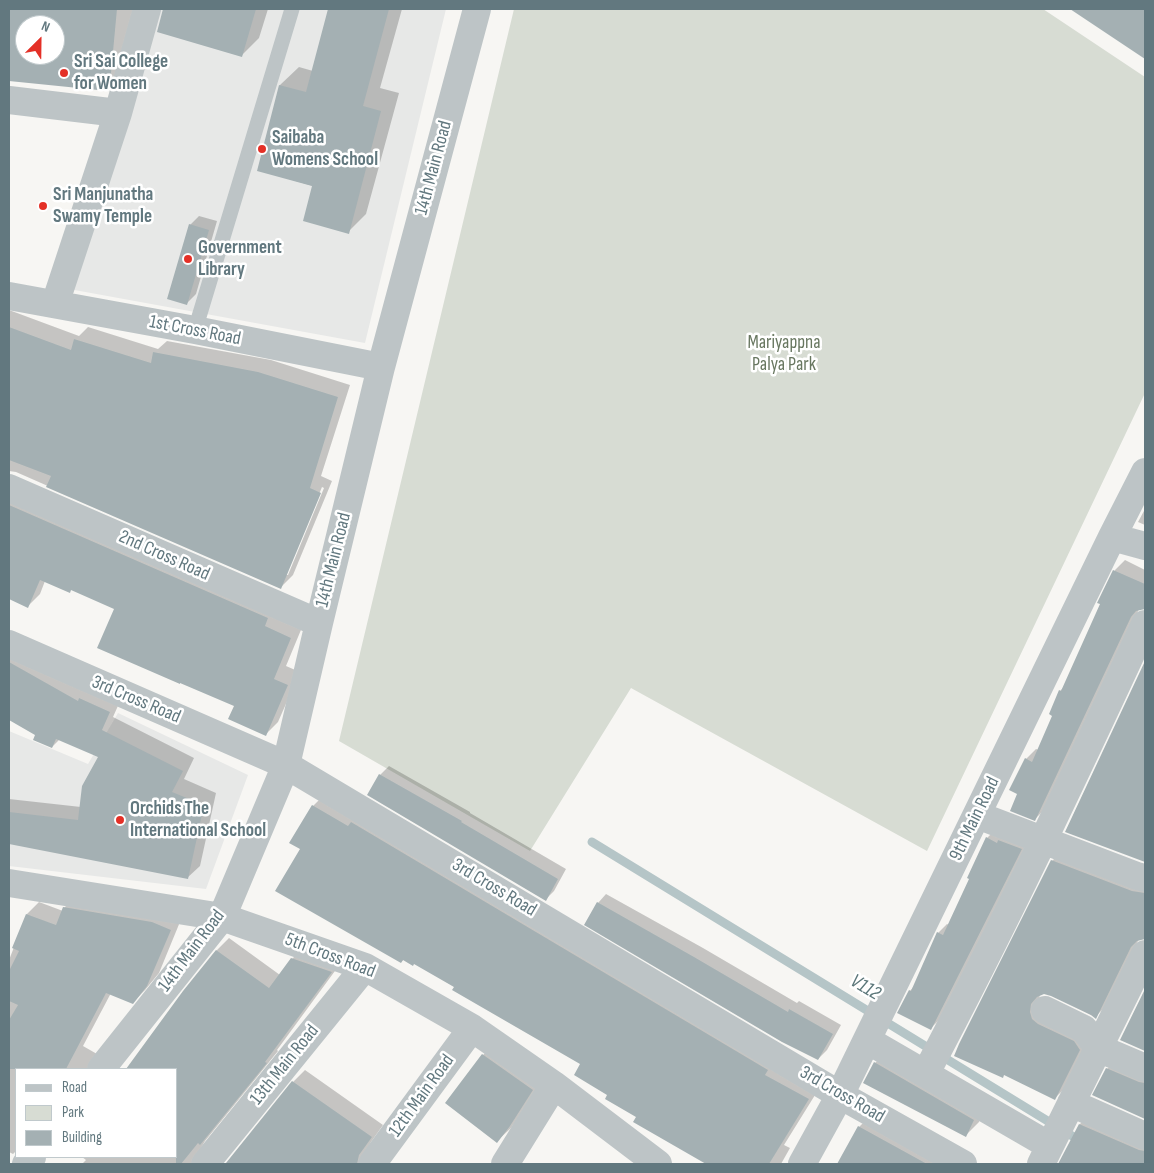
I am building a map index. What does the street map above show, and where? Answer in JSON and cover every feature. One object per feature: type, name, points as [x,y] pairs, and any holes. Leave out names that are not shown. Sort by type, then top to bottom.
[{"type":"street","points":[[55,304],[118,113],[147,9]]},
{"type":"street","name":"14th Main Road","points":[[102,1068],[222,917],[286,765],[382,367],[477,9]]},
{"type":"street","points":[[9,100],[118,113]]},
{"type":"street","name":"1st Cross Road","points":[[9,296],[382,367]]},
{"type":"street","name":"9th Main Road","points":[[802,1164],[840,1096],[1145,472]]},
{"type":"street","name":"2nd Cross Road","points":[[9,488],[319,624]]},
{"type":"street","points":[[1112,537],[1145,546]]},
{"type":"street","points":[[933,1059],[1044,840],[1145,624]]},
{"type":"street","name":"3rd Cross Road","points":[[9,644],[286,765],[840,1096],[963,1164]]},
{"type":"street","points":[[977,815],[1145,878]]},
{"type":"street","name":"5th Cross Road","points":[[9,883],[222,917],[365,967],[472,1028],[554,1085],[658,1164]]},
{"type":"street","points":[[1056,1134],[1145,954]]},
{"type":"street","name":"13th Main Road","points":[[205,1164],[365,967]]},
{"type":"street","points":[[1045,1010],[1084,1028],[1098,1048],[1145,1068]]},
{"type":"street","name":"12th Main Road","points":[[372,1164],[472,1028]]},
{"type":"street","points":[[870,1035],[933,1059],[1056,1134],[1145,1136]]},
{"type":"street","points":[[505,1164],[554,1085]]},
{"type":"lane","points":[[195,330],[292,9]]},
{"type":"shaded area","name":"Saibaba Womens School","points":[[155,9],[446,9],[365,343],[69,289]]},
{"type":"shaded area","name":"Orchids The International School","points":[[118,713],[248,775],[206,889],[9,866],[9,731],[88,764]]},
{"type":"green space","name":"Mariyappna Palya Park","points":[[514,9],[1043,9],[1145,77],[1145,393],[927,851],[631,688],[530,851],[339,741]]},
{"type":"building","name":"Sri Sai College for Women","points":[[9,9],[117,9],[108,91],[9,81]]},
{"type":"building","points":[[163,9],[256,9],[242,57],[157,32]]},
{"type":"building","points":[[328,9],[389,9],[363,106],[381,111],[349,234],[303,221],[312,186],[257,171],[279,85],[306,92]]},
{"type":"building","points":[[1070,9],[1145,9],[1145,59]]},
{"type":"building","points":[[189,224],[209,230],[187,305],[167,299]]},
{"type":"building","points":[[9,327],[71,350],[74,339],[151,363],[153,352],[258,372],[338,397],[310,488],[321,493],[281,589],[46,487],[51,476],[9,460]]},
{"type":"building","points":[[9,505],[268,618],[265,626],[291,638],[274,679],[288,685],[266,736],[228,719],[234,706],[97,648],[114,609],[71,590],[70,593],[40,580],[28,608],[9,599]]},
{"type":"building","points":[[1113,570],[1145,584],[1145,609],[1136,611],[1131,617],[1035,821],[1010,811],[1017,794],[1009,790],[1025,758],[1032,762],[1052,716],[1049,714],[1059,690],[1061,691],[1100,604],[1097,603]]},
{"type":"building","points":[[1145,661],[1145,862],[1065,832]]},
{"type":"building","points":[[9,662],[78,701],[79,698],[110,712],[102,730],[183,771],[172,792],[204,805],[188,879],[9,844],[9,812],[78,820],[82,786],[98,757],[56,739],[52,748],[33,740],[35,735],[9,720]]},
{"type":"building","points":[[379,774],[558,879],[546,901],[367,795]]},
{"type":"building","points":[[312,805],[348,826],[351,822],[768,1070],[765,1075],[809,1099],[769,1164],[706,1164],[633,1122],[636,1117],[605,1099],[607,1095],[574,1075],[580,1064],[452,990],[454,987],[414,964],[413,966],[403,960],[401,963],[275,891],[300,849],[289,843]]},
{"type":"building","points":[[986,837],[997,843],[998,840],[1022,849],[931,1030],[897,1013],[909,990],[911,991],[937,932],[943,935]]},
{"type":"building","points":[[1051,860],[1132,891],[1145,893],[1145,939],[1137,941],[1131,947],[1096,1019],[1044,994],[1037,997],[1031,1004],[1030,1012],[1032,1019],[1038,1024],[1074,1041],[1080,1050],[1055,1100],[1004,1075],[1003,1078],[954,1056]]},
{"type":"building","points":[[597,902],[788,1012],[789,1009],[833,1034],[818,1060],[782,1042],[584,925]]},
{"type":"building","points":[[63,907],[152,922],[171,930],[147,986],[133,1004],[106,993],[67,1068],[9,1069],[9,1020],[18,1005],[9,1001],[9,971],[19,951],[12,948],[26,914],[56,925]]},
{"type":"building","points":[[216,950],[269,988],[291,958],[332,972],[265,1062],[267,1063],[200,1145],[198,1143],[181,1164],[176,1164],[176,1158],[178,1158],[178,1068],[127,1068],[183,991]]},
{"type":"building","points":[[1145,989],[1145,1051],[1120,1040]]},
{"type":"building","points":[[482,1054],[533,1090],[497,1143],[445,1103]]},
{"type":"building","points":[[874,1062],[974,1120],[966,1137],[863,1083]]},
{"type":"building","points":[[1106,1068],[1145,1083],[1145,1119],[1092,1095]]},
{"type":"building","points":[[292,1081],[372,1137],[359,1155],[357,1164],[226,1163]]},
{"type":"building","points":[[1079,1124],[1145,1151],[1145,1164],[1058,1164]]},
{"type":"building","points":[[858,1126],[927,1164],[837,1164]]},
{"type":"waterway","name":"V112","points":[[592,842],[1082,1142]]},
{"type":"place","name":"Sri Sai College for Women","points":[[64,73]]},
{"type":"place","name":"Saibaba Womens School","points":[[262,149]]},
{"type":"place","name":"Sri Manjunatha Swamy Temple","points":[[43,206]]},
{"type":"place","name":"Government Library","points":[[188,259]]},
{"type":"place","name":"Orchids The International School","points":[[120,820]]}]
